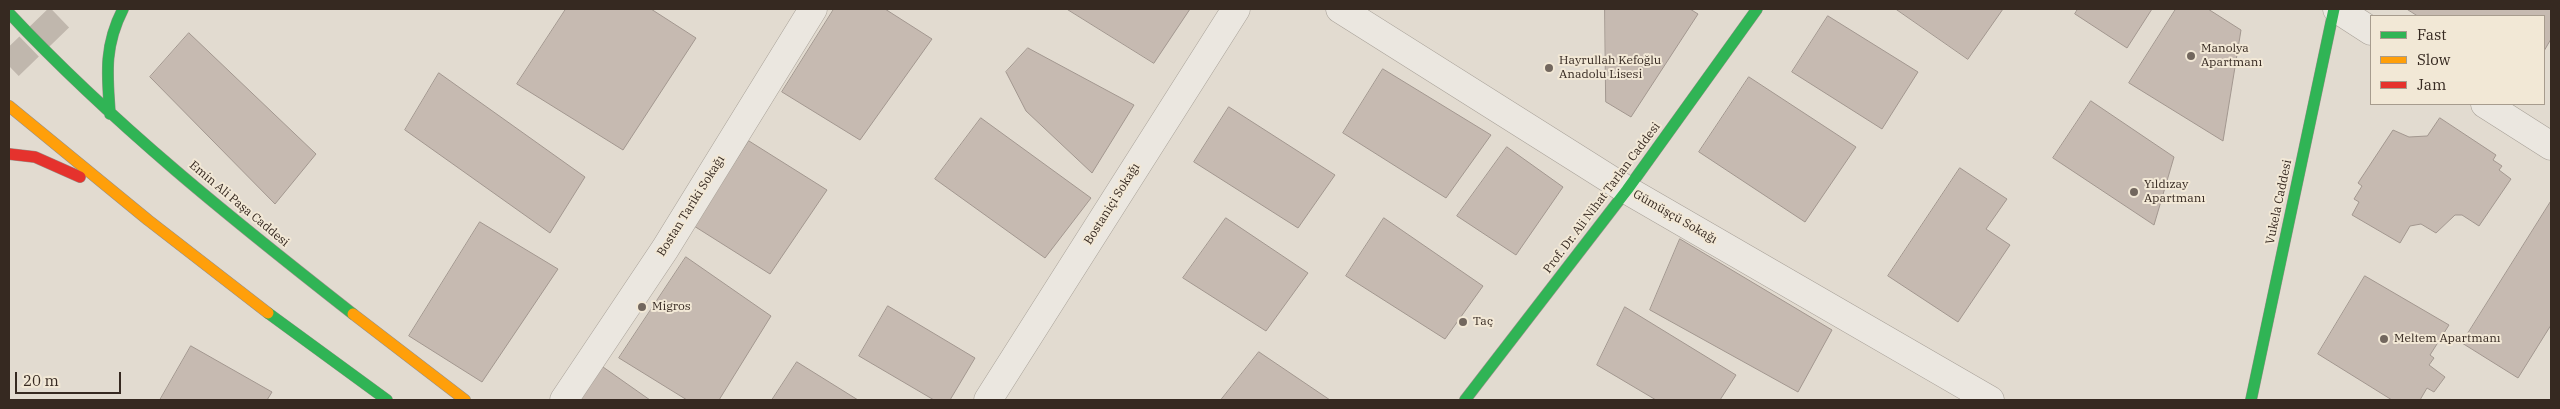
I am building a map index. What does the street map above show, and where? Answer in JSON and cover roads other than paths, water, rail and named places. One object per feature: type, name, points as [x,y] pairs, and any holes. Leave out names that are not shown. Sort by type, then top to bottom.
[{"type":"main road","points":[[110,114],[105,56],[112,28],[123,9]]},
{"type":"main road","name":"Prof. Dr. Ali Nihat Tarlan Caddesi","points":[[1465,400],[1627,190],[1757,9]]},
{"type":"main road","name":"Vukela Caddesi","points":[[2251,400],[2335,9]]},
{"type":"main road","name":"Emin Ali Paşa Caddesi","points":[[9,13],[110,114],[256,237],[392,346],[465,400]]},
{"type":"main road","points":[[9,30],[24,30]]},
{"type":"main road","points":[[9,106],[107,189],[306,343],[387,400]]},
{"type":"main road","points":[[9,154],[15,153],[48,163],[107,189]]},
{"type":"street","name":"Bostan Tariki Sokağı","points":[[564,400],[665,249],[813,9]]},
{"type":"street","name":"Bostaniçi Sokağı","points":[[988,400],[1236,9]]},
{"type":"street","name":"Gümüşçü Sokağı","points":[[1340,9],[1627,190],[1990,400]]},
{"type":"street","points":[[2335,9],[2370,30]]},
{"type":"street","points":[[2487,105],[2551,146]]},
{"type":"tunnel","points":[[9,66],[68,9]]},
{"type":"place","name":"Manolya Apartmanı","points":[[2191,56]]},
{"type":"place","name":"Hayrullah Kefoğlu Anadolu Lisesi","points":[[1549,68]]},
{"type":"place","name":"Yıldızay Apartmanı","points":[[2134,192]]},
{"type":"place","name":"Migros","points":[[642,307]]},
{"type":"place","name":"Taç","points":[[1463,322]]},
{"type":"place","name":"Meltem Apartmanı","points":[[2384,339]]}]
